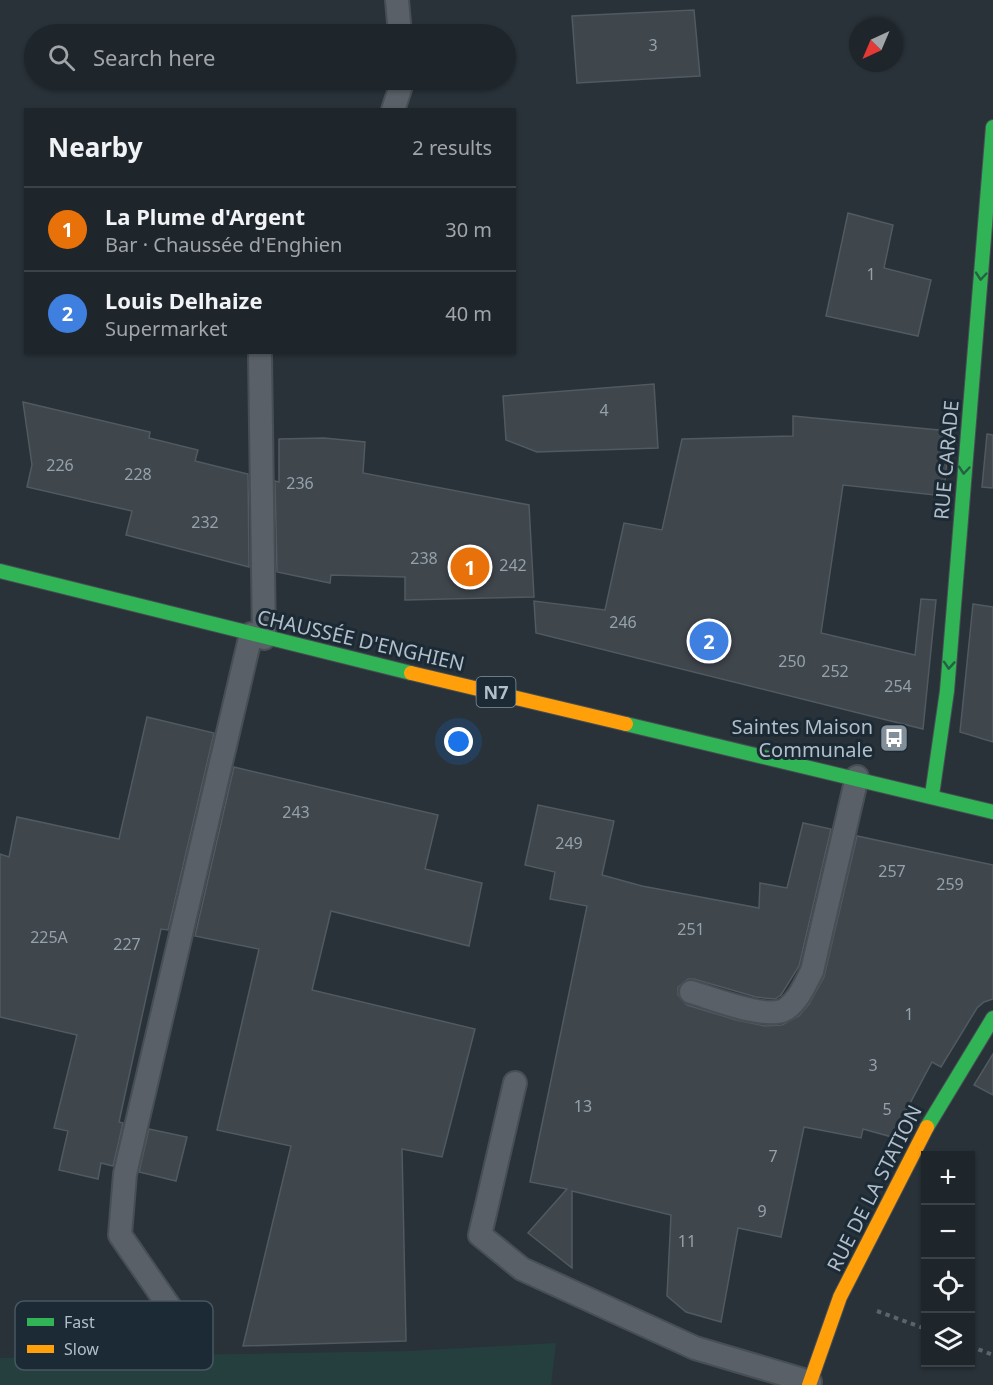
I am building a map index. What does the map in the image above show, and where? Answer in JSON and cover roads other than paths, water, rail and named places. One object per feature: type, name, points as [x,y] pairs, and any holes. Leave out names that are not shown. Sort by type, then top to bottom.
[{"type":"street","name":"RUE CARADE","points":[[932,795],[947,691],[993,127]]},
{"type":"street","name":"CHAUSSÉE D'ENGHIEN","points":[[0,571],[257,636],[857,777],[993,812]]},
{"type":"street","name":"RUE DE LA STATION","points":[[810,1383],[840,1297],[934,1113],[993,1018]]},
{"type":"lane","points":[[398,0],[399,24]]},
{"type":"lane","points":[[394,108],[400,90]]},
{"type":"lane","points":[[166,1301],[120,1235],[125,1174],[257,636],[260,356]]},
{"type":"lane","points":[[691,992],[767,1014],[785,1010],[800,996],[812,971],[857,777]]},
{"type":"lane","points":[[515,1083],[480,1235],[522,1269],[695,1348],[810,1383]]},
{"type":"place","name":"La Plume d'Argent","points":[[470,567]]},
{"type":"place","name":"Louis Delhaize","points":[[709,641]]},
{"type":"place","name":"Saintes Maison Communale","points":[[894,738]]}]
